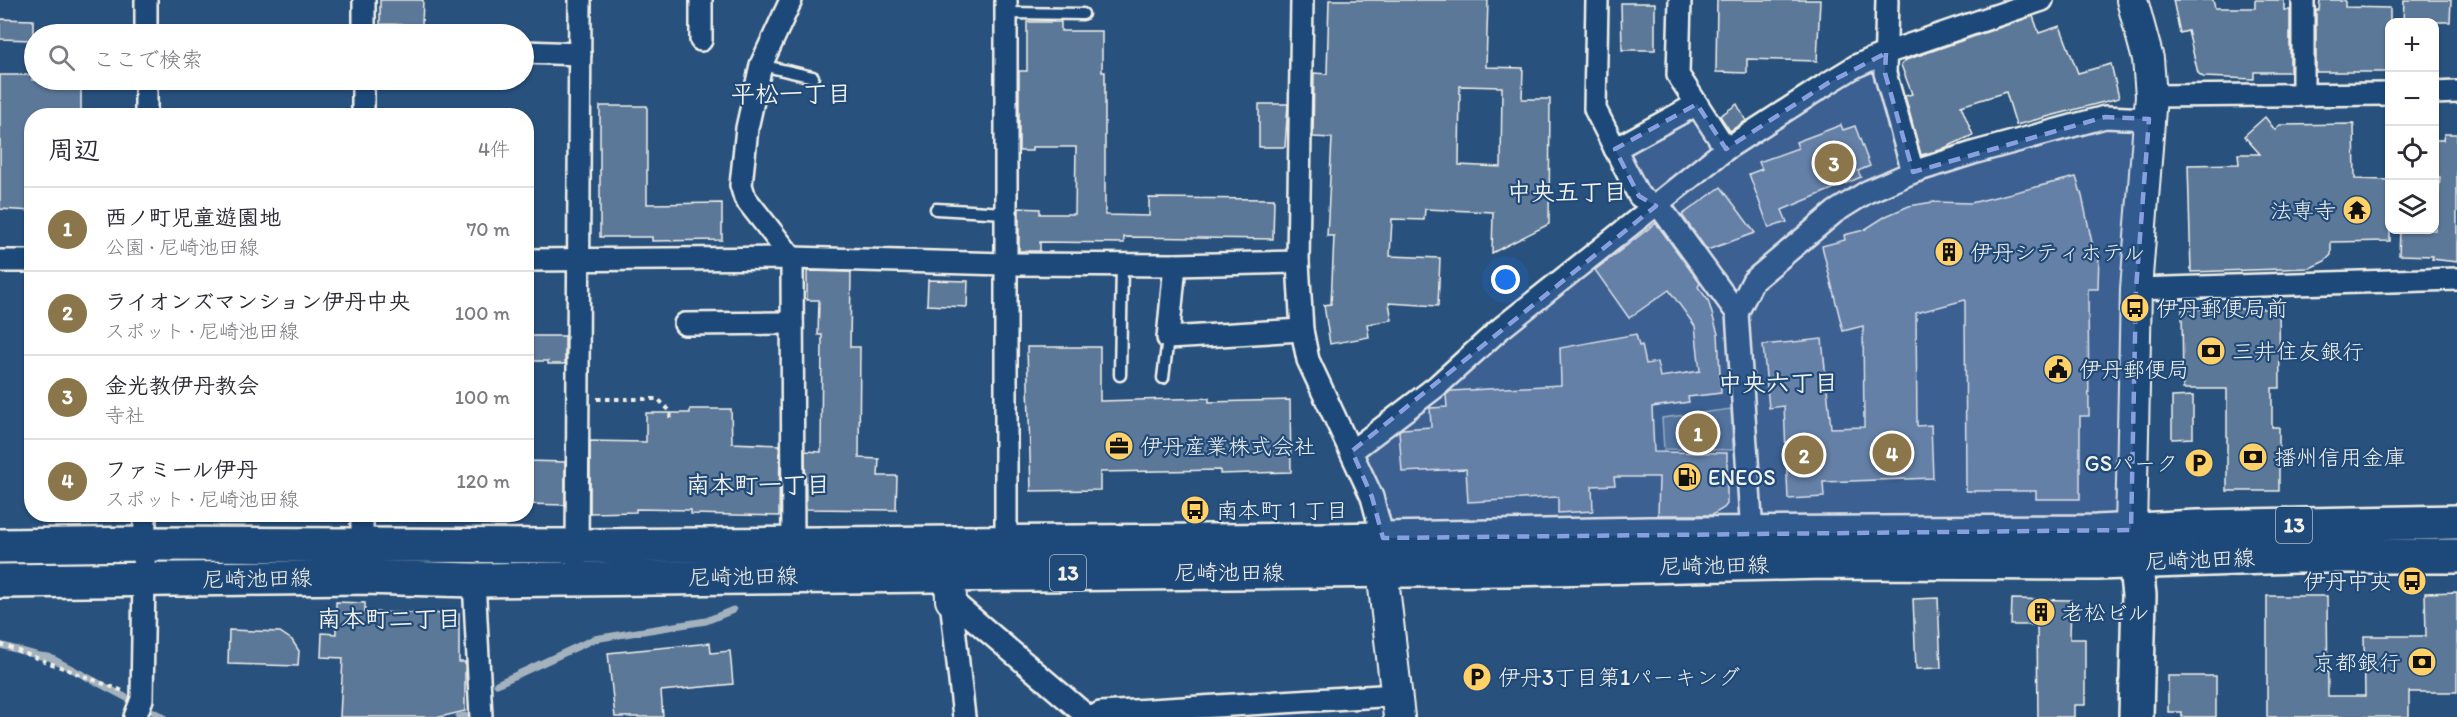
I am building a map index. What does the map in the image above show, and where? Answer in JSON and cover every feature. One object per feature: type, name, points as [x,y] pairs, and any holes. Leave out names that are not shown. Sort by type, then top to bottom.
[{"type":"main road","points":[[2132,0],[2148,60],[2150,107],[2136,289],[2134,545],[2139,595],[2136,717]]},
{"type":"main road","name":"尼崎池田線","points":[[0,546],[145,529],[362,530],[577,546],[794,543],[1006,558],[1383,554],[1737,564],[2097,563],[2134,545],[2457,522]]},
{"type":"main road","name":"尼崎池田線","points":[[1383,554],[1752,532],[2096,532],[2134,545],[2295,556],[2457,556]]},
{"type":"main road","points":[[1383,554],[1398,706]]},
{"type":"main road","name":"尼崎池田線","points":[[0,581],[362,577],[474,580],[793,575],[951,587],[1006,558]]},
{"type":"street","points":[[146,0],[146,24]]},
{"type":"street","points":[[364,0],[364,24]]},
{"type":"street","points":[[577,578],[580,0]]},
{"type":"street","points":[[701,0],[702,40]]},
{"type":"street","points":[[791,0],[761,65],[747,128],[741,185],[745,198],[792,258],[793,575]]},
{"type":"street","points":[[1302,0],[1298,262],[1302,330],[1308,360],[1372,497],[1383,554]]},
{"type":"street","points":[[1597,0],[1595,109],[1639,196],[1664,211],[1737,313]]},
{"type":"street","points":[[1680,0],[1678,75],[1726,149]]},
{"type":"street","points":[[1887,0],[1886,73],[1913,172]]},
{"type":"street","points":[[1352,451],[1437,386],[1500,329],[1726,149],[1828,82],[1886,53],[2042,0]]},
{"type":"street","points":[[2303,0],[2303,95]]},
{"type":"street","points":[[1006,7],[1006,558]]},
{"type":"street","points":[[534,52],[580,54]]},
{"type":"street","points":[[146,90],[146,108]]},
{"type":"street","points":[[363,90],[363,108]]},
{"type":"street","points":[[2439,93],[2457,92]]},
{"type":"street","points":[[1737,564],[1752,532],[1737,313],[1753,281],[1835,212],[1867,192],[1913,172],[1976,152],[2150,107],[2303,95],[2385,94]]},
{"type":"street","points":[[1615,149],[1697,104]]},
{"type":"street","points":[[534,260],[792,258],[1005,264],[1175,265],[1298,262]]},
{"type":"street","points":[[0,261],[24,261]]},
{"type":"street","points":[[1175,265],[1167,338],[1302,330]]},
{"type":"street","points":[[2136,289],[2457,279]]},
{"type":"street","points":[[685,324],[792,323]]},
{"type":"street","points":[[139,708],[145,529]]},
{"type":"street","points":[[362,530],[362,577]]},
{"type":"street","points":[[474,580],[481,717]]},
{"type":"street","points":[[951,587],[964,717]]},
{"type":"street","points":[[951,587],[1088,717]]},
{"type":"street","points":[[1093,717],[1100,712],[1398,706]]},
{"type":"lane","points":[[1006,7],[1083,14]]},
{"type":"lane","points":[[761,65],[813,77]]},
{"type":"lane","points":[[936,209],[1005,213]]},
{"type":"lane","points":[[1120,375],[1122,264]]},
{"type":"lane","points":[[1163,378],[1167,338]]},
{"type":"path","points":[[578,399],[658,399],[671,412],[670,418]]},
{"type":"path","points":[[0,644],[139,708]]},
{"type":"highlighted area","points":[[1886,53],[1885,73],[1913,172],[2105,117],[2149,119],[2136,289],[2131,530],[1383,538],[1372,497],[1352,451],[1656,206],[1639,196],[1615,149],[1697,104],[1726,149],[1828,83]]},
{"type":"shaded area","points":[[1731,409],[1733,450],[1664,449],[1662,418]]},
{"type":"building","points":[[380,0],[423,0],[422,24],[380,24]]},
{"type":"building","points":[[1329,0],[1488,0],[1486,67],[1523,68],[1522,99],[1550,99],[1549,224],[1492,253],[1493,212],[1425,209],[1424,220],[1392,219],[1390,256],[1440,258],[1438,306],[1389,303],[1392,320],[1367,324],[1369,337],[1330,344],[1324,305],[1331,304],[1334,236],[1327,236],[1332,138],[1313,137],[1314,73],[1327,74]],"holes":[[[1460,86],[1502,87],[1501,167],[1459,165]]]},
{"type":"building","points":[[1717,0],[1820,0],[1817,61],[1747,59],[1747,73],[1716,72]]},
{"type":"building","points":[[2173,0],[2213,0],[2215,8],[2255,8],[2255,0],[2284,0],[2284,10],[2290,10],[2290,72],[2254,72],[2254,79],[2203,77],[2198,73],[2188,31],[2180,33]]},
{"type":"building","points":[[2320,0],[2345,0],[2345,7],[2390,8],[2390,18],[2385,18],[2385,72],[2316,72],[2316,10],[2319,10]]},
{"type":"building","points":[[2404,0],[2451,0],[2450,22],[2439,22],[2439,18],[2403,18]]},
{"type":"building","points":[[1621,3],[1655,3],[1655,50],[1622,50]]},
{"type":"building","points":[[2033,16],[2039,33],[2060,26],[2078,73],[2111,64],[2119,98],[2016,125],[2006,92],[1961,106],[1973,135],[1940,150],[1921,155],[1905,96],[1912,94],[1901,65],[1906,60]]},
{"type":"building","points":[[0,19],[33,20],[33,24],[24,24],[24,40],[0,39]]},
{"type":"building","points":[[1027,22],[1061,22],[1061,31],[1102,31],[1102,72],[1105,72],[1105,215],[1149,216],[1149,198],[1274,199],[1273,239],[1124,237],[1124,243],[1040,242],[1040,251],[1019,251],[1019,208],[1040,209],[1040,214],[1075,214],[1076,147],[1032,147],[1032,151],[1019,151],[1019,71],[1027,71]]},
{"type":"building","points":[[0,75],[24,75],[24,90],[81,90],[81,108],[24,108],[24,210],[0,209]]},
{"type":"building","points":[[1259,104],[1288,104],[1285,147],[1259,147]]},
{"type":"building","points":[[1737,104],[1746,121],[1730,131],[1720,116]]},
{"type":"building","points":[[600,106],[647,106],[647,204],[722,203],[722,240],[652,241],[652,237],[600,237]]},
{"type":"building","points":[[2265,117],[2275,130],[2280,125],[2354,124],[2355,179],[2385,180],[2385,234],[2390,234],[2390,241],[2331,242],[2331,255],[2325,261],[2310,268],[2191,272],[2188,165],[2239,164],[2238,154],[2260,154],[2244,136]]},
{"type":"building","points":[[1841,125],[1843,130],[1855,126],[1870,166],[1858,171],[1861,177],[1782,210],[1787,222],[1769,228],[1749,174],[1762,169],[1759,162],[1798,148],[1796,142]]},
{"type":"building","points":[[2444,134],[2457,134],[2457,262],[2432,259],[2433,256],[2399,255],[2400,234],[2439,234],[2439,140],[2443,140]]},
{"type":"building","points":[[2076,177],[2094,252],[2099,252],[2098,289],[2088,289],[2089,416],[2080,416],[2080,499],[2036,499],[2036,491],[1966,491],[1965,300],[1916,313],[1917,426],[1931,425],[1933,478],[1823,482],[1824,497],[1788,499],[1784,406],[1769,408],[1763,345],[1822,339],[1831,428],[1864,427],[1863,326],[1843,331],[1822,246],[1845,240],[1844,235],[1864,230],[1886,216],[1909,206],[1933,202],[1971,203]]},
{"type":"building","points":[[1721,187],[1755,233],[1707,250],[1682,215]]},
{"type":"building","points":[[1656,223],[1700,283],[1698,287],[1708,300],[1718,334],[1721,393],[1688,397],[1689,402],[1652,407],[1654,452],[1727,453],[1727,504],[1724,508],[1712,515],[1658,515],[1659,477],[1614,477],[1615,485],[1592,486],[1593,511],[1558,513],[1558,497],[1468,502],[1466,469],[1402,472],[1399,431],[1431,427],[1430,408],[1447,407],[1446,395],[1451,391],[1561,385],[1560,348],[1636,334],[1639,346],[1642,345],[1646,364],[1657,362],[1660,377],[1700,371],[1695,326],[1669,290],[1629,318],[1595,270]]},
{"type":"building","points":[[807,271],[851,272],[850,347],[860,347],[859,458],[879,459],[878,476],[897,476],[896,510],[806,509],[805,451],[821,452],[822,335],[818,335],[819,300],[807,300]]},
{"type":"building","points":[[928,280],[968,281],[967,307],[927,305]]},
{"type":"building","points":[[2182,309],[2279,309],[2280,388],[2272,388],[2272,427],[2279,427],[2279,491],[2227,491],[2227,389],[2183,389]]},
{"type":"building","points":[[534,336],[565,336],[565,364],[548,364],[548,361],[534,361]]},
{"type":"building","points":[[1027,347],[1100,347],[1100,401],[1209,398],[1209,402],[1290,400],[1291,472],[1220,474],[1220,470],[1100,472],[1100,490],[1031,491]]},
{"type":"building","points":[[2193,396],[2193,438],[2172,439],[2172,397]]},
{"type":"building","points":[[690,409],[731,409],[732,443],[780,445],[779,516],[691,514],[691,510],[636,509],[636,512],[590,513],[590,441],[646,442],[646,413],[690,413]]},
{"type":"building","points":[[534,461],[565,462],[565,505],[534,504]]},
{"type":"building","points":[[2457,592],[2457,692],[2409,692],[2409,717],[2267,717],[2267,596],[2327,596],[2328,696],[2365,696],[2364,636],[2426,636],[2425,593]]},
{"type":"building","points":[[1938,598],[1941,668],[1916,669],[1913,599]]},
{"type":"building","points":[[2012,599],[2071,600],[2070,639],[2085,639],[2085,705],[2074,705],[2074,717],[2038,717],[2037,625],[2011,625]]},
{"type":"building","points":[[336,602],[365,603],[365,612],[459,614],[459,662],[465,662],[465,711],[440,717],[340,717],[343,658],[321,657],[322,633],[336,634]]},
{"type":"building","points":[[229,630],[280,632],[292,640],[299,651],[298,666],[228,664]]},
{"type":"building","points":[[710,643],[711,653],[730,651],[733,684],[661,691],[663,717],[615,717],[608,653]]},
{"type":"building","points":[[2168,676],[2216,676],[2216,717],[2182,717],[2182,712],[2168,712]]},
{"type":"waterway","points":[[497,684],[594,639],[706,621],[733,610]]},
{"type":"waterway","points":[[0,645],[49,657],[163,717]]},
{"type":"waterway","points":[[459,717],[465,716]]},
{"type":"place","name":"金光教伊丹教会","points":[[1834,163]]},
{"type":"place","name":"法専寺","points":[[2357,210]]},
{"type":"place","name":"伊丹シティホテル","points":[[1949,252]]},
{"type":"place","name":"伊丹郵便局前","points":[[2135,308]]},
{"type":"place","name":"三井住友銀行","points":[[2211,351]]},
{"type":"place","name":"伊丹郵便局","points":[[2058,369]]},
{"type":"place","name":"西ノ町児童遊園地","points":[[1698,433]]},
{"type":"place","name":"伊丹産業株式会社","points":[[1119,446]]},
{"type":"place","name":"ファミール伊丹","points":[[1892,453]]},
{"type":"place","name":"ライオンズマンション伊丹中央","points":[[1804,455]]},
{"type":"place","name":"播州信用金庫","points":[[2253,457]]},
{"type":"place","name":"GSパーク","points":[[2199,463]]},
{"type":"place","name":"ENEOS","points":[[1687,477]]},
{"type":"place","name":"南本町１丁目","points":[[1195,510]]},
{"type":"place","name":"伊丹中央","points":[[2412,581]]},
{"type":"place","name":"老松ビル","points":[[2041,612]]},
{"type":"place","name":"京都銀行","points":[[2422,662]]},
{"type":"place","name":"伊丹3丁目第1パーキング","points":[[1477,677]]},
{"type":"district","name":"平松一丁目","points":[[791,94]]},
{"type":"district","name":"中央五丁目","points":[[1567,192]]},
{"type":"district","name":"中央六丁目","points":[[1778,383]]},
{"type":"district","name":"南本町一丁目","points":[[758,485]]},
{"type":"district","name":"南本町二丁目","points":[[389,619]]}]
